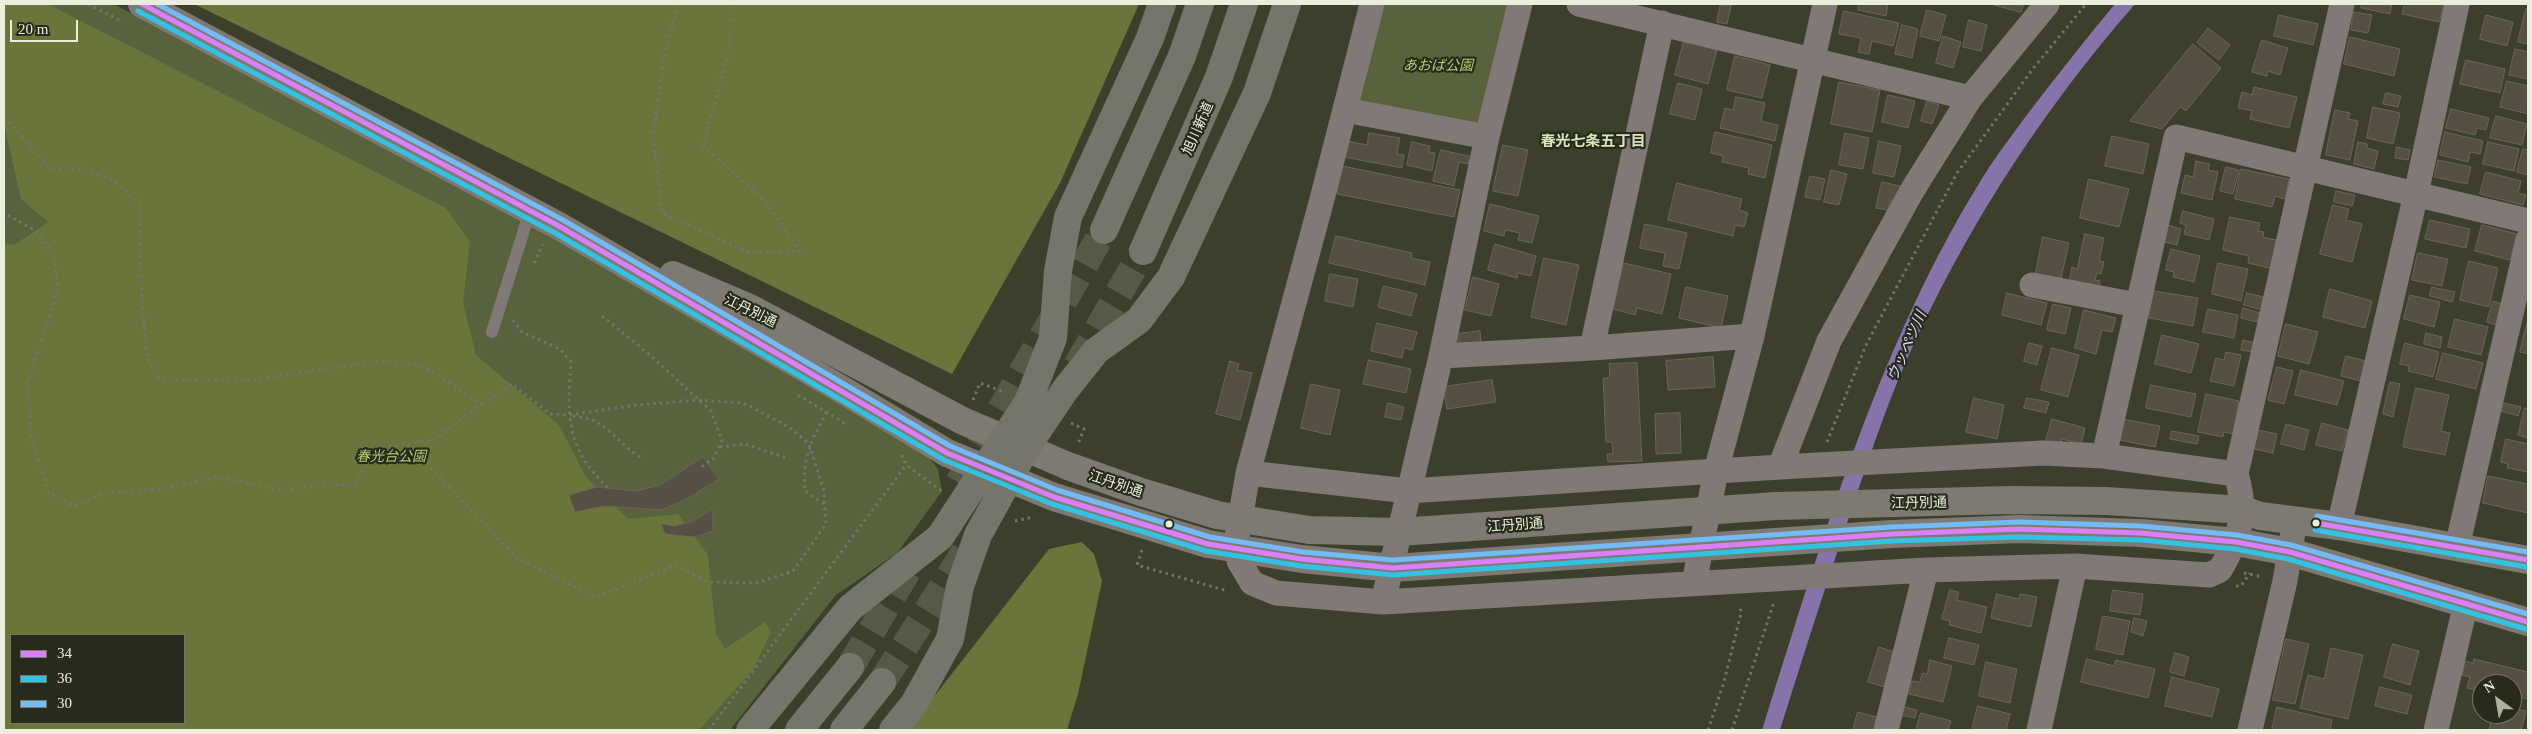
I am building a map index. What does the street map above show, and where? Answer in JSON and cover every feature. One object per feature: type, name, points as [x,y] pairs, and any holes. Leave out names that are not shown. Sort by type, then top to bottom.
[{"type":"highway","points":[[750,730],[850,608],[940,537],[997,474],[1015,443],[1028,402],[1053,338],[1058,271],[1068,217],[1150,38],[1162,4]]},
{"type":"highway","points":[[1104,230],[1182,56],[1200,4]]},
{"type":"highway","name":"旭川新道","points":[[1143,251],[1219,77],[1244,4]]},
{"type":"highway","points":[[1015,443],[1065,390],[1096,351],[1138,320],[1171,277],[1257,93],[1288,4]]},
{"type":"highway","points":[[893,730],[914,704],[950,639],[960,586],[997,474]]},
{"type":"highway","points":[[799,730],[850,667]]},
{"type":"highway","points":[[844,730],[882,682]]},
{"type":"main road","name":"江丹別通","points":[[142,4],[530,211],[552,234],[846,392],[947,453],[1072,503],[1208,544],[1302,559],[1393,568],[1892,534],[2019,529],[2141,533],[2236,542],[2290,552],[2528,622]]},
{"type":"main road","name":"江丹別通","points":[[552,234],[750,308],[963,421],[1068,466],[1141,492],[1217,515],[1309,530],[1399,532],[1776,506],[2010,500],[2106,501],[2243,510],[2260,516],[2339,526],[2528,560]]},
{"type":"street","points":[[1372,4],[1248,473],[1236,543],[1239,561],[1252,583],[1276,593],[1383,602],[1694,583],[1744,588],[1889,572],[1926,570],[2075,566],[2209,575],[2220,570],[2236,542],[2243,510],[2236,474],[2342,4]]},
{"type":"street","points":[[1383,602],[1441,356],[1487,137],[1520,4]]},
{"type":"street","points":[[1579,4],[1970,98]]},
{"type":"street","points":[[1694,583],[1716,471],[1752,336],[1825,4]]},
{"type":"street","points":[[1788,466],[1829,341],[1913,189],[1970,98],[2048,4]]},
{"type":"street","points":[[2339,526],[2416,194],[2457,4]]},
{"type":"street","points":[[1592,348],[1662,23]]},
{"type":"street","points":[[1345,110],[1487,137]]},
{"type":"street","points":[[2104,456],[2176,137],[2528,221]]},
{"type":"street","points":[[2457,548],[2528,240]]},
{"type":"street","points":[[2032,285],[2137,305]]},
{"type":"street","points":[[1441,356],[1592,348],[1752,336]]},
{"type":"street","points":[[1248,473],[1408,491],[1788,466],[2043,453],[2104,456],[2236,474]]},
{"type":"street","points":[[2250,730],[2285,581],[2295,520]]},
{"type":"street","points":[[2038,730],[2075,566]]},
{"type":"street","points":[[1886,730],[1926,570]]},
{"type":"street","points":[[2436,730],[2466,603]]},
{"type":"lane","points":[[492,332],[530,211]]},
{"type":"path","points":[[679,4],[665,53],[653,135],[662,213],[748,252],[800,251],[764,201],[703,146],[730,46],[731,4]]},
{"type":"path","points":[[1825,445],[1866,345],[1957,173],[2032,70],[2086,4]]},
{"type":"path","points":[[4,117],[51,169],[76,168],[113,180],[139,204],[142,302],[147,358],[160,379],[242,381],[380,362],[423,366],[482,404]]},
{"type":"path","points":[[4,213],[36,231],[54,254],[58,290],[28,383],[31,436],[48,492],[73,506],[107,493],[162,488],[218,477],[285,491],[315,485],[354,485],[366,466],[384,448],[434,440],[512,384],[550,414],[570,415],[593,420],[610,432],[629,451],[642,458]]},
{"type":"path","points":[[533,264],[552,234]]},
{"type":"path","points":[[516,312],[513,319],[522,332],[560,349],[571,362],[571,434],[590,471],[608,488]]},
{"type":"path","points":[[602,316],[650,355],[711,411],[718,425],[722,440],[714,458],[700,468]]},
{"type":"path","points":[[407,444],[517,558],[596,597],[676,566],[708,582],[756,584],[793,572],[826,524],[824,491],[809,444],[789,427],[743,403],[698,400],[636,405],[570,415]]},
{"type":"path","points":[[825,504],[805,492],[804,473],[809,444],[826,413]]},
{"type":"path","points":[[719,447],[745,444],[787,458]]},
{"type":"path","points":[[709,730],[906,465]]},
{"type":"path","points":[[1143,547],[1137,565],[1200,582]]},
{"type":"path","points":[[2220,570],[2285,581]]},
{"type":"path","points":[[1708,730],[1724,682],[1741,613],[1744,588]]},
{"type":"path","points":[[1732,730],[1776,596]]},
{"type":"green space","name":"春光台公園","points":[[4,4],[113,4],[554,232],[922,449],[938,469],[942,491],[898,552],[835,596],[730,730],[4,730]]},
{"type":"green space","name":"春光台公園","points":[[4,4],[48,4],[446,208],[470,242],[463,303],[476,355],[559,425],[586,477],[628,519],[678,514],[708,555],[716,634],[725,649],[765,622],[771,632],[753,670],[699,730],[4,730],[4,243],[14,245],[48,222],[21,199],[4,124]]},
{"type":"green space","points":[[194,4],[1139,4],[1060,183],[952,374]]},
{"type":"green space","name":"あおば公園","points":[[1372,4],[1520,4],[1487,137],[1345,110]]},
{"type":"green space","points":[[1082,542],[1094,554],[1102,581],[1078,694],[1067,730],[908,730],[1049,549]]},
{"type":"water","name":"ウッペツ川","points":[[2115,4],[2135,4],[2072,81],[2015,162],[1964,246],[1918,335],[1899,378],[1852,508],[1780,730],[1762,730],[1832,512],[1886,369],[1917,299],[1951,231],[1994,160],[2026,116]]},
{"type":"building","points":[[1721,4],[1731,5],[1727,24],[1717,22]]},
{"type":"building","points":[[1859,4],[1888,4],[1886,16],[1858,10]]},
{"type":"building","points":[[1991,4],[2024,4],[2021,12]]},
{"type":"building","points":[[2362,4],[2392,4],[2390,14],[2361,8]]},
{"type":"building","points":[[2405,4],[2444,4],[2439,22],[2402,14]]},
{"type":"building","points":[[2526,9],[2528,9],[2528,44],[2518,42]]},
{"type":"building","points":[[1927,10],[1946,15],[1939,41],[1920,36]]},
{"type":"building","points":[[1844,11],[1899,23],[1893,46],[1872,41],[1869,54],[1858,52],[1861,38],[1839,34]]},
{"type":"building","points":[[2354,12],[2372,15],[2368,33],[2351,30]]},
{"type":"building","points":[[2279,15],[2318,24],[2313,45],[2274,36]]},
{"type":"building","points":[[2486,15],[2513,22],[2507,46],[2480,39]]},
{"type":"building","points":[[1969,20],[1987,25],[1981,51],[1963,47]]},
{"type":"building","points":[[1902,25],[1918,29],[1912,58],[1895,54]]},
{"type":"building","points":[[2208,28],[2230,45],[2219,60],[2197,43]]},
{"type":"building","points":[[1943,36],[1961,42],[1953,68],[1936,63]]},
{"type":"building","points":[[2350,37],[2400,49],[2394,76],[2344,64]]},
{"type":"building","points":[[2262,40],[2288,48],[2280,75],[2268,71],[2267,76],[2252,72]]},
{"type":"building","points":[[1684,41],[1717,50],[1708,84],[1675,75]]},
{"type":"building","points":[[2193,44],[2221,68],[2186,111],[2180,107],[2162,129],[2130,121]]},
{"type":"building","points":[[2515,49],[2528,52],[2528,79],[2509,75]]},
{"type":"building","points":[[1735,56],[1770,65],[1762,98],[1727,90]]},
{"type":"building","points":[[2466,60],[2505,69],[2500,93],[2460,84]]},
{"type":"building","points":[[2507,81],[2528,86],[2528,114],[2500,107]]},
{"type":"building","points":[[1839,82],[1880,90],[1872,132],[1831,124]]},
{"type":"building","points":[[1678,83],[1702,89],[1695,120],[1670,114]]},
{"type":"building","points":[[2254,87],[2297,97],[2289,128],[2250,119],[2252,111],[2238,108],[2242,92],[2252,95]]},
{"type":"building","points":[[2386,93],[2401,96],[2398,107],[2383,104]]},
{"type":"building","points":[[1888,95],[1915,101],[1908,128],[1882,122]]},
{"type":"building","points":[[1736,97],[1765,103],[1761,121],[1778,125],[1775,141],[1720,128],[1725,108],[1733,110]]},
{"type":"building","points":[[1927,101],[1939,105],[1932,124],[1921,121]]},
{"type":"building","points":[[2373,107],[2400,113],[2393,144],[2367,138]]},
{"type":"building","points":[[2451,109],[2489,118],[2486,130],[2477,128],[2475,135],[2446,128]]},
{"type":"building","points":[[2335,110],[2350,113],[2348,119],[2358,121],[2350,160],[2326,155]]},
{"type":"building","points":[[2496,116],[2527,124],[2522,145],[2490,138]]},
{"type":"building","points":[[1715,132],[1772,145],[1765,178],[1748,174],[1749,168],[1722,162],[1723,156],[1711,153]]},
{"type":"building","points":[[2445,132],[2483,141],[2480,154],[2470,152],[2468,162],[2440,155]]},
{"type":"building","points":[[1369,133],[1400,138],[1397,154],[1404,155],[1402,168],[1344,157],[1347,141],[1367,145]]},
{"type":"building","points":[[1845,133],[1869,138],[1863,169],[1839,165]]},
{"type":"building","points":[[2112,136],[2149,144],[2143,174],[2105,166]]},
{"type":"building","points":[[1879,141],[1901,146],[1894,177],[1873,173]]},
{"type":"building","points":[[1412,142],[1430,146],[1429,152],[1435,153],[1432,171],[1407,165]]},
{"type":"building","points":[[2358,142],[2367,144],[2367,148],[2378,151],[2374,169],[2354,164]]},
{"type":"building","points":[[2488,142],[2519,149],[2514,171],[2483,164]]},
{"type":"building","points":[[1503,145],[1528,150],[1518,196],[1493,191]]},
{"type":"building","points":[[2397,147],[2410,150],[2408,160],[2395,158]]},
{"type":"building","points":[[2523,149],[2528,150],[2528,175],[2517,172]]},
{"type":"building","points":[[1441,150],[1469,156],[1468,164],[1459,162],[1454,186],[1433,181]]},
{"type":"building","points":[[2438,160],[2471,167],[2467,184],[2435,177]]},
{"type":"building","points":[[2196,161],[2210,164],[2208,170],[2218,172],[2212,200],[2181,193],[2185,175],[2193,177]]},
{"type":"building","points":[[1342,166],[1460,190],[1454,217],[1337,194]]},
{"type":"building","points":[[2226,167],[2239,170],[2233,194],[2220,191]]},
{"type":"building","points":[[2241,169],[2289,179],[2285,199],[2275,196],[2272,207],[2235,199]]},
{"type":"building","points":[[1831,170],[1847,174],[1839,205],[1824,202]]},
{"type":"building","points":[[2486,172],[2521,181],[2518,193],[2526,195],[2523,205],[2480,194]]},
{"type":"building","points":[[1810,176],[1825,179],[1820,200],[1805,197]]},
{"type":"building","points":[[2089,179],[2129,189],[2119,227],[2080,218]]},
{"type":"building","points":[[1882,182],[1900,186],[1896,201],[1891,200],[1888,210],[1876,208]]},
{"type":"building","points":[[1677,183],[1742,199],[1739,210],[1748,213],[1744,227],[1735,225],[1733,236],[1668,220]]},
{"type":"building","points":[[2336,191],[2355,195],[2352,206],[2334,202]]},
{"type":"building","points":[[1490,204],[1539,216],[1532,243],[1518,240],[1520,233],[1505,230],[1504,236],[1484,231]]},
{"type":"building","points":[[2333,205],[2349,209],[2346,220],[2362,224],[2352,262],[2320,254]]},
{"type":"building","points":[[2183,211],[2214,219],[2209,240],[2184,234],[2186,225],[2180,223]]},
{"type":"building","points":[[2230,217],[2260,223],[2258,231],[2264,232],[2263,237],[2280,241],[2273,269],[2248,263],[2249,256],[2223,250]]},
{"type":"building","points":[[2430,220],[2470,229],[2466,248],[2425,239]]},
{"type":"building","points":[[1645,224],[1687,233],[1679,269],[1663,266],[1665,253],[1640,248]]},
{"type":"building","points":[[2168,225],[2181,229],[2177,245],[2164,242]]},
{"type":"building","points":[[2482,225],[2517,234],[2510,260],[2475,251]]},
{"type":"building","points":[[2085,234],[2104,238],[2099,261],[2104,262],[2101,274],[2097,273],[2095,280],[2100,281],[2099,287],[2069,281],[2072,267],[2077,269]]},
{"type":"building","points":[[1336,236],[1412,253],[1411,258],[1430,262],[1425,285],[1329,263]]},
{"type":"building","points":[[2043,237],[2069,243],[2060,283],[2035,277]]},
{"type":"building","points":[[1495,244],[1536,256],[1531,276],[1518,273],[1517,278],[1488,270]]},
{"type":"building","points":[[2171,249],[2200,256],[2194,282],[2173,277],[2174,272],[2166,270]]},
{"type":"building","points":[[2418,253],[2448,259],[2442,286],[2412,280]]},
{"type":"building","points":[[1544,258],[1579,265],[1566,325],[1531,317]]},
{"type":"building","points":[[2469,261],[2498,268],[2489,307],[2460,300]]},
{"type":"building","points":[[1624,263],[1671,274],[1662,314],[1637,308],[1635,315],[1613,309]]},
{"type":"building","points":[[2218,263],[2248,269],[2241,301],[2212,294]]},
{"type":"building","points":[[1330,274],[1358,279],[1353,307],[1325,301]]},
{"type":"building","points":[[1473,277],[1499,284],[1491,316],[1465,310]]},
{"type":"building","points":[[1384,286],[1417,294],[1411,316],[1378,307]]},
{"type":"building","points":[[1686,287],[1728,296],[1721,328],[1679,318]]},
{"type":"building","points":[[2432,287],[2455,292],[2452,302],[2430,296]]},
{"type":"building","points":[[2330,289],[2372,301],[2365,328],[2323,317]]},
{"type":"building","points":[[2154,291],[2198,298],[2193,326],[2149,318]]},
{"type":"building","points":[[2007,293],[2047,303],[2041,325],[2002,315]]},
{"type":"building","points":[[2247,293],[2264,297],[2262,310],[2244,305]]},
{"type":"building","points":[[2410,295],[2440,302],[2434,327],[2404,319]]},
{"type":"building","points":[[2493,301],[2502,304],[2496,325],[2487,322]]},
{"type":"building","points":[[2053,304],[2071,308],[2065,334],[2047,330]]},
{"type":"building","points":[[2243,308],[2260,313],[2257,322],[2241,318]]},
{"type":"building","points":[[2208,309],[2238,315],[2234,338],[2203,332]]},
{"type":"building","points":[[2084,310],[2116,318],[2112,332],[2102,330],[2096,354],[2075,348]]},
{"type":"building","points":[[2455,319],[2488,327],[2481,355],[2448,347]]},
{"type":"building","points":[[2528,319],[2528,354],[2520,352]]},
{"type":"building","points":[[1377,323],[1417,332],[1412,350],[1404,348],[1402,358],[1371,351]]},
{"type":"building","points":[[2286,324],[2318,332],[2309,364],[2278,356]]},
{"type":"building","points":[[1480,331],[1481,342],[1459,345],[1457,334]]},
{"type":"building","points":[[2426,333],[2442,337],[2440,348],[2424,344]]},
{"type":"building","points":[[2162,335],[2199,344],[2191,373],[2155,364]]},
{"type":"building","points":[[2243,340],[2255,343],[2253,352],[2241,350]]},
{"type":"building","points":[[2029,343],[2042,346],[2037,365],[2024,361]]},
{"type":"building","points":[[2405,343],[2439,352],[2433,377],[2408,371],[2409,366],[2400,364]]},
{"type":"building","points":[[2052,348],[2079,355],[2068,397],[2041,390]]},
{"type":"building","points":[[2226,352],[2241,355],[2234,386],[2210,381],[2216,358],[2224,360]]},
{"type":"building","points":[[2443,353],[2483,363],[2476,389],[2436,379]]},
{"type":"building","points":[[2346,356],[2366,361],[2361,381],[2341,376]]},
{"type":"building","points":[[1713,357],[1715,387],[1668,390],[1666,361]]},
{"type":"building","points":[[1369,360],[1411,369],[1406,393],[1363,384]]},
{"type":"building","points":[[1230,361],[1239,364],[1237,370],[1252,373],[1240,420],[1216,414]]},
{"type":"building","points":[[1637,363],[1642,461],[1608,462],[1607,454],[1613,454],[1612,442],[1606,442],[1603,378],[1610,378],[1609,364]]},
{"type":"building","points":[[2277,367],[2293,371],[2284,404],[2268,400]]},
{"type":"building","points":[[2301,370],[2344,381],[2337,405],[2295,395]]},
{"type":"building","points":[[1492,380],[1496,402],[1447,409],[1443,387]]},
{"type":"building","points":[[2390,382],[2400,384],[2393,417],[2383,414]]},
{"type":"building","points":[[1311,384],[1340,390],[1330,435],[1301,428]]},
{"type":"building","points":[[2151,385],[2196,394],[2191,417],[2146,408]]},
{"type":"building","points":[[2416,388],[2449,395],[2441,431],[2450,433],[2445,455],[2403,447]]},
{"type":"building","points":[[2206,394],[2239,401],[2233,434],[2224,432],[2223,437],[2198,432]]},
{"type":"building","points":[[1974,398],[2004,405],[1997,439],[1966,432]]},
{"type":"building","points":[[2027,398],[2049,402],[2046,413],[2024,408]]},
{"type":"building","points":[[1388,403],[1404,407],[1401,420],[1385,417]]},
{"type":"building","points":[[2504,403],[2521,407],[2518,416],[2501,411]]},
{"type":"building","points":[[2525,408],[2528,409],[2528,438],[2518,435]]},
{"type":"building","points":[[1680,413],[1681,453],[1656,454],[1655,414]]},
{"type":"building","points":[[2052,419],[2085,428],[2081,444],[2062,439],[2060,446],[2046,442]]},
{"type":"building","points":[[2123,419],[2160,426],[2155,447],[2119,440]]},
{"type":"building","points":[[2322,423],[2348,430],[2342,451],[2316,445]]},
{"type":"building","points":[[2286,424],[2309,430],[2304,450],[2281,444]]},
{"type":"building","points":[[2258,430],[2277,434],[2273,453],[2254,449]]},
{"type":"building","points":[[2172,431],[2199,436],[2197,444],[2170,439]]},
{"type":"building","points":[[2506,439],[2528,444],[2528,472],[2507,468],[2508,464],[2501,462]]},
{"type":"building","points":[[703,457],[719,479],[685,500],[661,510],[604,506],[575,512],[569,495],[597,487],[636,491],[660,485]]},
{"type":"building","points":[[2488,476],[2528,484],[2528,513],[2483,503]]},
{"type":"building","points":[[713,509],[713,531],[694,537],[665,534],[661,524],[675,526],[693,521]]},
{"type":"building","points":[[1950,590],[1959,592],[1957,600],[1987,607],[1981,633],[1949,625],[1950,621],[1942,619]]},
{"type":"building","points":[[2113,590],[2143,594],[2140,615],[2110,611]]},
{"type":"building","points":[[1997,594],[2019,599],[2020,594],[2037,597],[2031,627],[1991,618]]},
{"type":"building","points":[[2103,616],[2130,621],[2123,655],[2096,649]]},
{"type":"building","points":[[2134,618],[2147,621],[2143,636],[2131,632]]},
{"type":"building","points":[[1949,638],[1979,645],[1974,665],[1944,658]]},
{"type":"building","points":[[2286,639],[2309,644],[2295,704],[2273,700]]},
{"type":"building","points":[[2393,644],[2419,651],[2410,685],[2384,677]]},
{"type":"building","points":[[1879,647],[1894,652],[1884,687],[1868,682]]},
{"type":"building","points":[[2331,648],[2363,655],[2348,719],[2300,708],[2308,675],[2324,679]]},
{"type":"building","points":[[2175,653],[2189,657],[2184,676],[2170,672]]},
{"type":"building","points":[[2087,659],[2114,666],[2116,660],[2155,669],[2148,698],[2081,682]]},
{"type":"building","points":[[2474,659],[2528,672],[2528,699],[2522,698],[2522,674],[2472,674],[2472,689],[2467,688],[2470,677],[2462,675],[2465,661],[2473,663]]},
{"type":"building","points":[[1930,660],[1952,666],[1943,702],[1909,694],[1912,681],[1920,682],[1922,673],[1927,674]]},
{"type":"building","points":[[1986,662],[2017,669],[2010,703],[1979,696]]},
{"type":"building","points":[[2172,677],[2219,689],[2212,717],[2165,706]]},
{"type":"building","points":[[2380,687],[2412,695],[2407,714],[2375,706]]},
{"type":"building","points":[[1978,706],[2010,714],[2006,730],[1972,730]]},
{"type":"building","points":[[1904,707],[1917,710],[1915,718],[1901,715]]},
{"type":"building","points":[[2277,707],[2332,720],[2330,730],[2272,730]]},
{"type":"building","points":[[2522,710],[2526,711],[2521,730],[2489,730],[2490,724],[2522,724]]},
{"type":"building","points":[[1858,712],[1880,718],[1877,730],[1853,730]]},
{"type":"building","points":[[1921,713],[1951,721],[1948,730],[1916,730]]},
{"type":"tunnel","points":[[959,483],[1104,230]]},
{"type":"tunnel","points":[[1077,366],[1143,251]]},
{"type":"tunnel","points":[[882,682],[968,547]]},
{"type":"tunnel","points":[[850,667],[916,556]]},
{"type":"transit line","name":"34","points":[[142,4],[559,226],[947,453],[1054,497],[1208,544],[1302,559],[1393,568],[1892,534],[2019,529],[2141,533],[2236,542],[2290,552],[2528,622]]},
{"type":"transit line","name":"30","points":[[157,4],[563,220],[950,446],[1057,490],[1210,537],[1303,552],[1393,560],[1892,527],[2019,522],[2141,526],[2237,535],[2291,545],[2528,614]]},
{"type":"transit line","name":"36","points":[[138,11],[555,233],[944,460],[1052,504],[1206,551],[1301,566],[1393,575],[1892,541],[2019,537],[2141,540],[2235,549],[2288,559],[2526,629]]},
{"type":"transit line","name":"30","points":[[2317,516],[2528,552]]},
{"type":"transit line","name":"34","points":[[2316,523],[2528,560]]},
{"type":"transit line","name":"36","points":[[2315,530],[2527,567]]},
{"type":"district","name":"春光七条五丁目","points":[[1593,140]]}]
